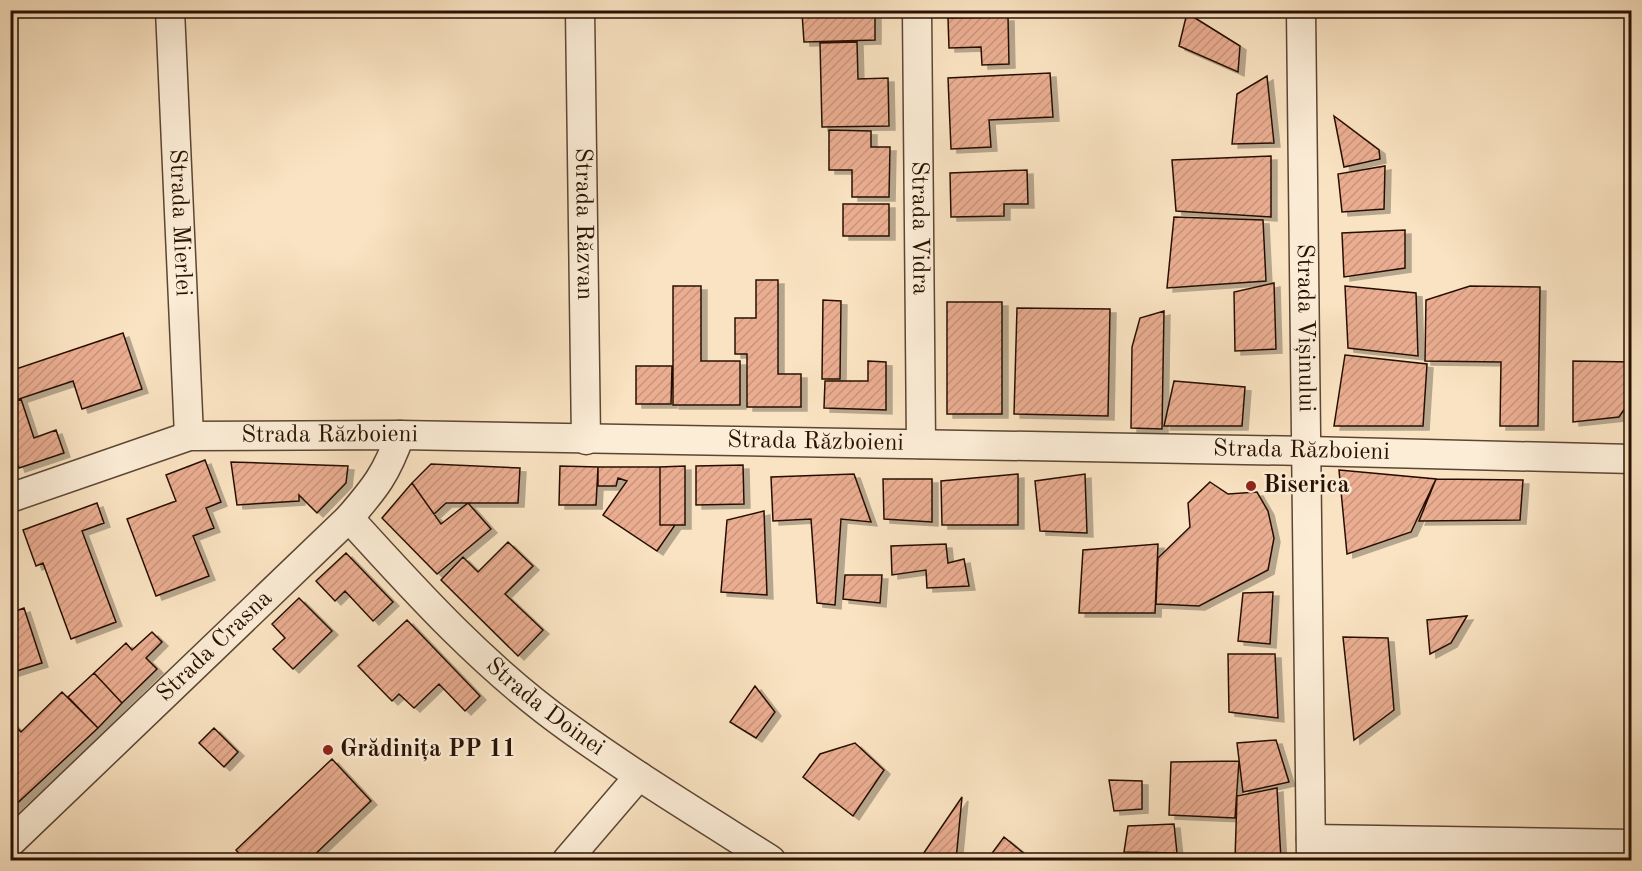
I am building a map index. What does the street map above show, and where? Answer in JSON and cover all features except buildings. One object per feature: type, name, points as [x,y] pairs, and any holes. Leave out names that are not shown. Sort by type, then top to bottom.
[{"type":"street","name":"Strada Mierlei","points":[[170,10],[189,436]]},
{"type":"street","name":"Strada Răzvan","points":[[580,10],[586,440]]},
{"type":"street","name":"Strada Vidra","points":[[917,10],[921,444]]},
{"type":"street","name":"Strada Vișinului","points":[[1301,10],[1311,850]]},
{"type":"street","name":"Strada Războieni","points":[[10,498],[189,436],[400,435],[1632,459]]},
{"type":"street","name":"Strada Crasna","points":[[10,843],[349,518],[384,474],[400,435]]},
{"type":"street","name":"Strada Doinei","points":[[349,518],[449,626],[502,675],[568,728],[771,861]]},
{"type":"street","points":[[567,861],[639,776]]},
{"type":"street","points":[[1311,850],[1632,844]]},
{"type":"place","name":"Biserica","points":[[1251,486]]},
{"type":"place","name":"Grădinița PP 11","points":[[328,750]]}]
